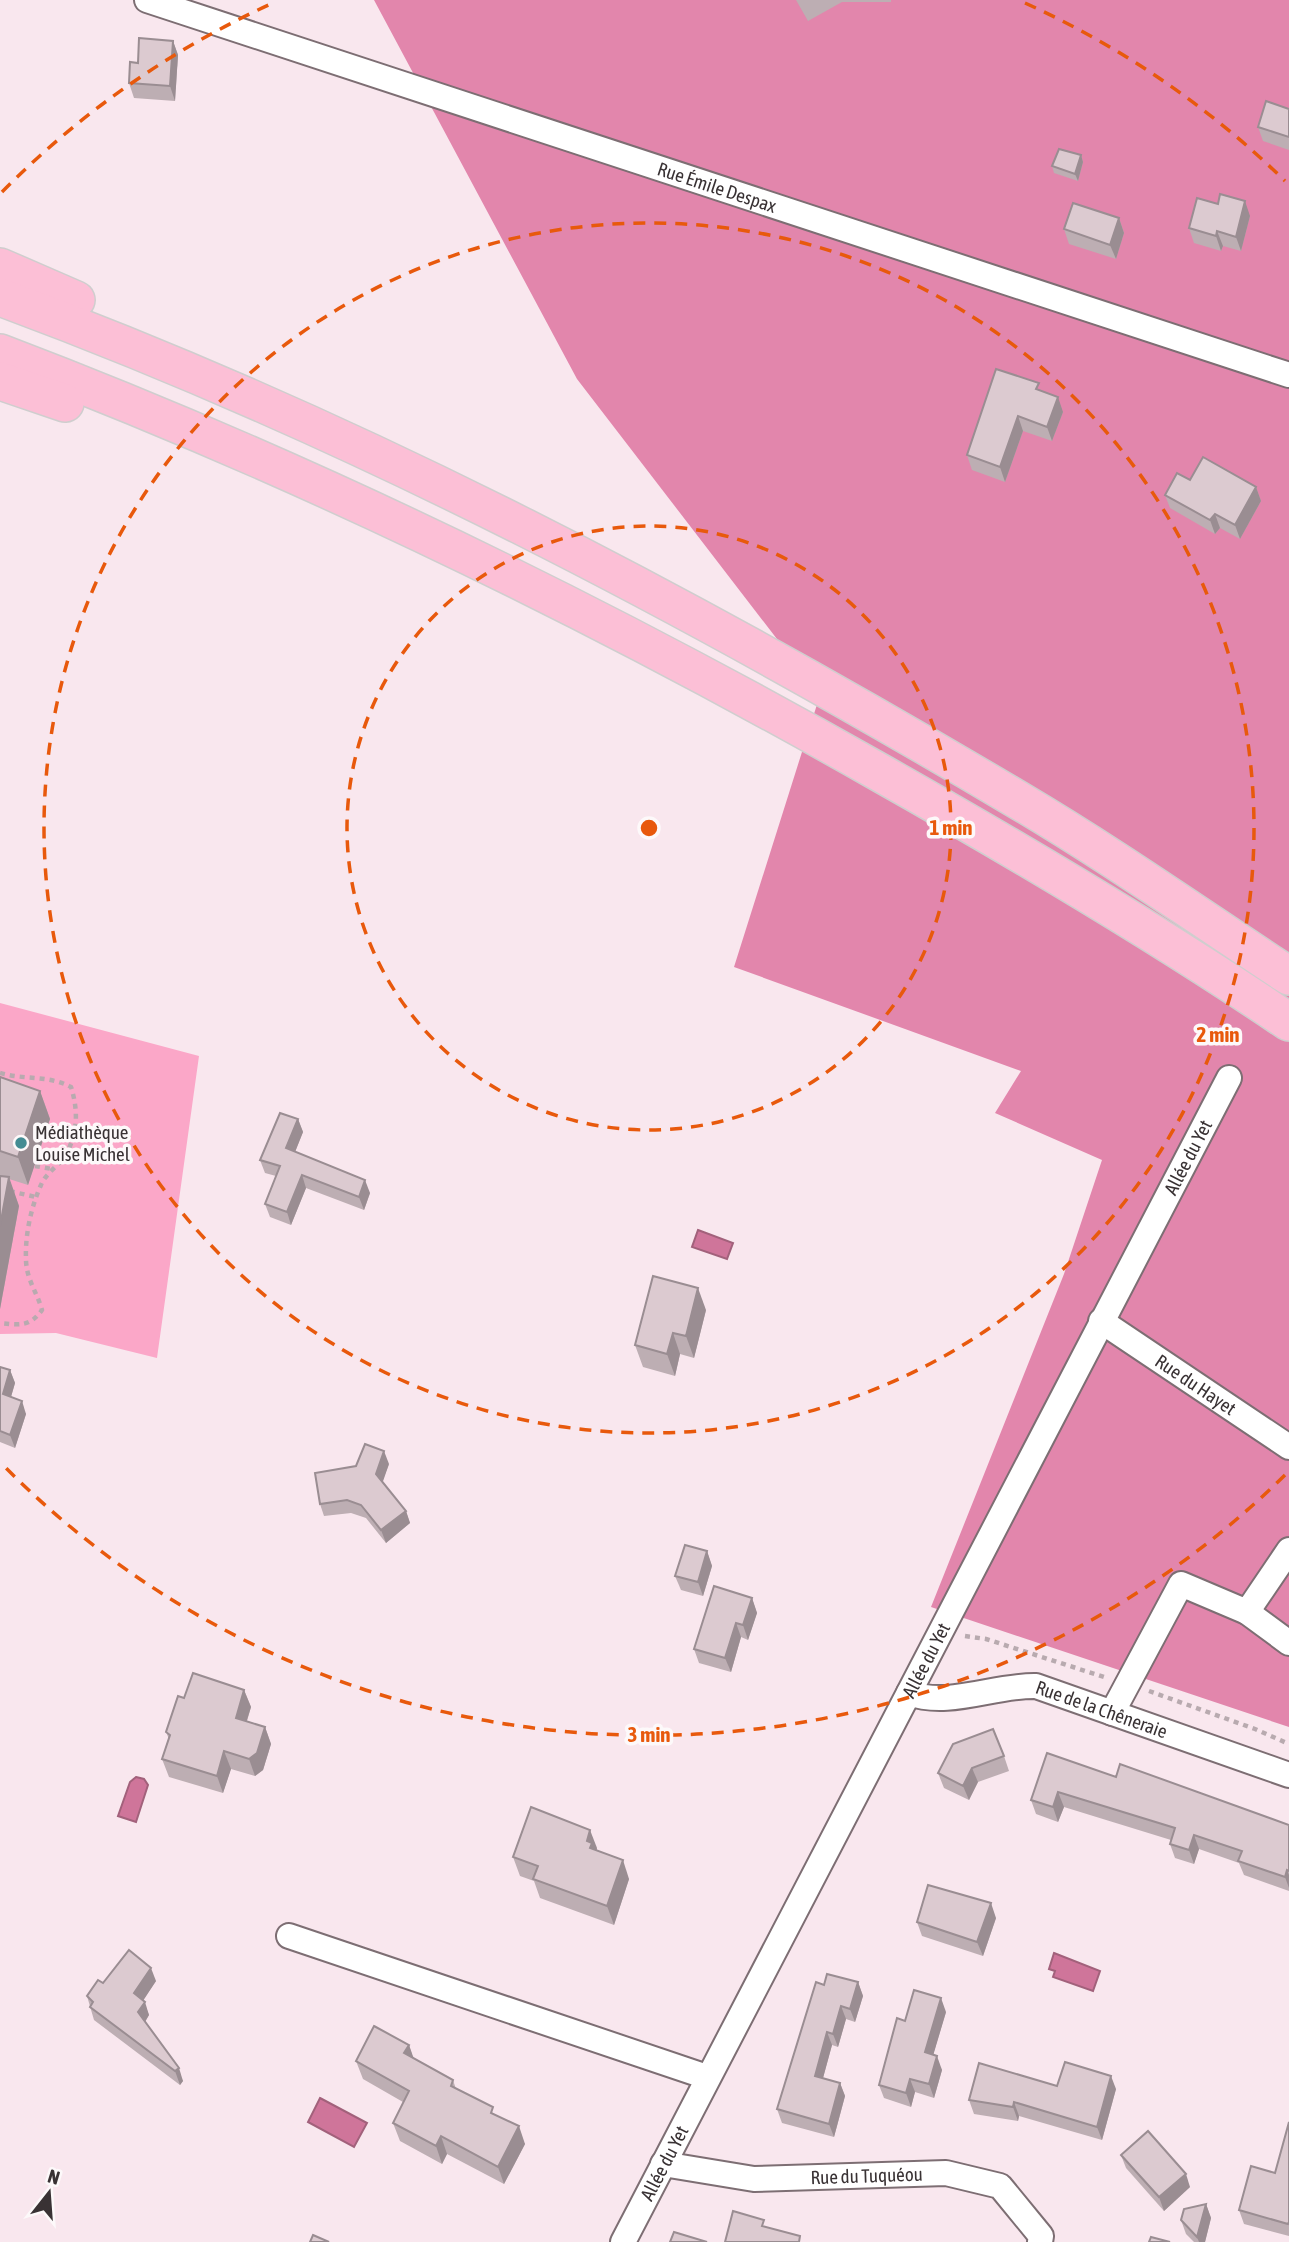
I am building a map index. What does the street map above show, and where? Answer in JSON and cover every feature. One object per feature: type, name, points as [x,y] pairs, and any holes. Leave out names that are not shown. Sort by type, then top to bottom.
[{"type":"highway","points":[[0,267],[269,384],[428,481]]},
{"type":"highway","points":[[0,297],[162,360],[428,481],[548,539],[666,601],[1020,801],[1289,976]]},
{"type":"highway","points":[[0,352],[285,473],[467,555],[645,642],[1004,843],[1211,970],[1289,1022]]},
{"type":"highway","points":[[0,381],[285,473]]},
{"type":"street","name":"Rue Émile Despax","points":[[147,0],[1289,376]]},
{"type":"street","name":"Allée du Yet","points":[[623,2242],[1229,1078]]},
{"type":"street","name":"Rue du Hayet","points":[[1101,1321],[1289,1447]]},
{"type":"street","points":[[1247,1612],[1289,1550]]},
{"type":"street","points":[[1112,1713],[1181,1584],[1247,1612],[1289,1643]]},
{"type":"street","name":"Rue de la Chêneraie","points":[[909,1693],[926,1699],[965,1696],[1009,1685],[1035,1686],[1289,1775]]},
{"type":"street","points":[[289,1936],[707,2077]]},
{"type":"street","name":"Rue du Tuquéou","points":[[663,2164],[754,2179],[946,2173],[1000,2186],[1041,2236],[1040,2242]]},
{"type":"path","points":[[0,1073],[19,1079],[56,1079],[71,1087],[76,1104],[76,1129],[63,1157],[42,1182],[30,1213],[26,1259],[30,1285],[38,1294],[43,1310],[34,1321],[24,1326],[0,1323]]},
{"type":"path","points":[[35,1166],[53,1169]]},
{"type":"path","points":[[0,1189],[36,1197]]},
{"type":"shaded area","points":[[374,0],[1289,0],[1289,1727],[931,1607],[1064,1274],[1102,1160],[995,1113],[1021,1071],[734,967],[820,695],[577,379]]},
{"type":"shaded area","points":[[0,1003],[199,1056],[157,1358],[56,1333],[0,1334]]},
{"type":"shaded area","points":[[698,1230],[733,1243],[727,1259],[692,1247]]},
{"type":"shaded area","points":[[136,1777],[144,1779],[148,1785],[136,1822],[118,1816],[130,1782]]},
{"type":"shaded area","points":[[1054,1953],[1100,1971],[1093,1991],[1053,1977],[1055,1971],[1049,1969]]},
{"type":"shaded area","points":[[320,2098],[367,2123],[354,2147],[308,2122]]},
{"type":"building","points":[[139,38],[173,41],[170,86],[129,83],[130,62],[138,63]]},
{"type":"building","points":[[1266,101],[1289,109],[1289,137],[1258,127]]},
{"type":"building","points":[[1059,149],[1081,155],[1075,174],[1052,166]]},
{"type":"building","points":[[1220,194],[1245,201],[1236,237],[1217,231],[1216,236],[1189,228],[1197,198],[1218,204]]},
{"type":"building","points":[[1073,203],[1119,218],[1110,245],[1064,229]]},
{"type":"building","points":[[996,369],[1039,383],[1036,389],[1058,397],[1047,427],[1018,416],[1000,467],[967,455]]},
{"type":"building","points":[[1203,457],[1256,487],[1235,525],[1215,514],[1210,520],[1165,495],[1177,473],[1190,480]]},
{"type":"building","points":[[0,1077],[40,1091],[18,1157],[0,1151]]},
{"type":"building","points":[[280,1113],[298,1119],[286,1148],[365,1180],[359,1197],[302,1175],[287,1212],[265,1204],[280,1166],[260,1160]]},
{"type":"building","points":[[0,1176],[9,1177],[0,1226]]},
{"type":"building","points":[[653,1276],[698,1288],[686,1336],[673,1333],[667,1354],[635,1345]]},
{"type":"building","points":[[0,1367],[10,1370],[3,1394],[22,1401],[10,1435],[0,1431]]},
{"type":"building","points":[[365,1444],[384,1451],[376,1474],[406,1511],[381,1530],[361,1505],[347,1500],[320,1504],[315,1473],[356,1466]]},
{"type":"building","points":[[685,1545],[707,1551],[698,1582],[675,1576]]},
{"type":"building","points":[[714,1586],[752,1598],[743,1625],[736,1623],[725,1658],[694,1649]]},
{"type":"building","points":[[193,1673],[244,1690],[236,1718],[265,1727],[257,1753],[249,1759],[224,1751],[217,1776],[162,1759],[170,1735],[166,1732],[178,1696],[184,1698]]},
{"type":"building","points":[[993,1729],[1004,1756],[972,1768],[963,1786],[938,1773],[953,1744]]},
{"type":"building","points":[[1047,1753],[1116,1777],[1120,1764],[1289,1825],[1289,1871],[1287,1870],[1285,1877],[1238,1861],[1242,1851],[1194,1835],[1189,1850],[1170,1844],[1175,1828],[1058,1792],[1053,1807],[1031,1800]]},
{"type":"building","points":[[531,1807],[590,1830],[587,1841],[592,1843],[590,1848],[623,1860],[607,1906],[533,1879],[538,1866],[513,1857]]},
{"type":"building","points":[[928,1885],[991,1903],[977,1942],[917,1922]]},
{"type":"building","points":[[129,1950],[151,1968],[134,1993],[145,2002],[138,2012],[179,2068],[175,2071],[90,2007],[93,2002],[87,1996],[98,1980],[103,1983]]},
{"type":"building","points":[[827,1974],[858,1982],[850,2009],[841,2006],[833,2034],[827,2032],[815,2076],[840,2083],[829,2124],[777,2109],[816,1982],[824,1985]]},
{"type":"building","points":[[914,1990],[941,1998],[925,2052],[937,2056],[929,2084],[910,2079],[906,2093],[879,2085],[897,2018],[905,2021]]},
{"type":"building","points":[[374,2026],[409,2045],[404,2053],[453,2080],[451,2086],[493,2107],[491,2113],[519,2126],[498,2167],[441,2136],[436,2146],[393,2123],[409,2091],[356,2061]]},
{"type":"building","points":[[1065,2062],[1111,2076],[1097,2127],[1014,2102],[1013,2107],[969,2100],[979,2063],[1057,2086]]},
{"type":"building","points":[[1289,2122],[1288,2224],[1239,2210],[1251,2166],[1275,2173]]},
{"type":"building","points":[[1148,2131],[1186,2174],[1159,2197],[1121,2155]]},
{"type":"building","points":[[1206,2204],[1197,2237],[1181,2220],[1184,2209]]},
{"type":"building","points":[[733,2211],[764,2220],[762,2226],[800,2236],[799,2242],[725,2242]]},
{"type":"building","points":[[674,2232],[707,2242],[670,2242]]},
{"type":"building","points":[[313,2235],[329,2242],[310,2242]]},
{"type":"building","points":[[1151,2237],[1170,2242],[1149,2242]]},
{"type":"place","name":"Médiathèque Louise Michel","points":[[21,1143]]}]
